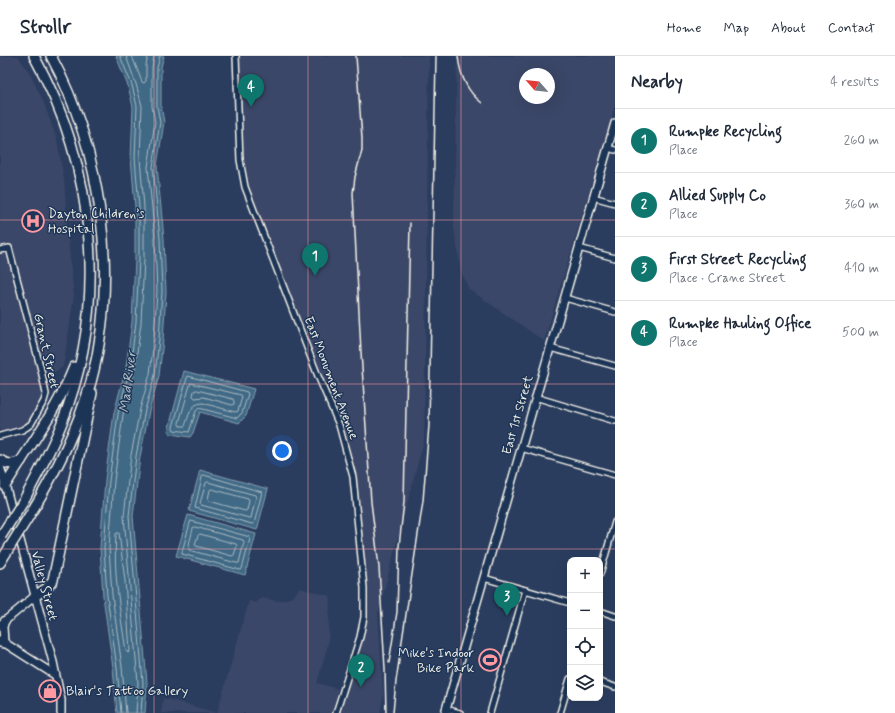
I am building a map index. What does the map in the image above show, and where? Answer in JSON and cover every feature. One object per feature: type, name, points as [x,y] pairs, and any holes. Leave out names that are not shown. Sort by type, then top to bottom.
[{"type":"highway","points":[[1,537],[48,456],[62,424],[72,392],[83,346],[90,300],[90,242],[85,200],[78,166],[58,105],[34,56]]},
{"type":"highway","points":[[0,563],[48,484],[61,460],[75,428],[91,382],[102,314],[104,257],[102,227],[91,160],[72,103],[51,56]]},
{"type":"highway","points":[[5,486],[59,400],[83,346]]},
{"type":"highway","points":[[35,596],[47,588],[53,580],[92,394],[91,382]]},
{"type":"highway","points":[[0,460],[9,464],[14,464],[21,461]]},
{"type":"main road","name":"East 1st Street","points":[[445,711],[564,298],[594,197],[611,149],[615,123]]},
{"type":"main road","name":"Valley Street","points":[[0,466],[49,649],[61,700],[61,713]]},
{"type":"main road","points":[[0,494],[5,486]]},
{"type":"main road","points":[[35,596],[3,623],[1,644],[34,660],[55,675]]},
{"type":"main road","points":[[34,660],[45,659],[49,649]]},
{"type":"street","name":"East Monument Avenue","points":[[236,56],[240,160],[245,187],[339,425],[353,477],[364,588],[364,617],[360,637],[336,713]]},
{"type":"street","points":[[594,197],[615,203]]},
{"type":"street","name":"Grant Street","points":[[0,250],[9,248],[46,394],[44,402],[27,428],[0,436]]},
{"type":"street","points":[[579,248],[615,258]]},
{"type":"street","points":[[564,298],[615,312]]},
{"type":"street","points":[[550,348],[615,366]]},
{"type":"street","points":[[535,397],[615,421]]},
{"type":"street","points":[[521,448],[615,475]]},
{"type":"street","points":[[603,564],[615,522]]},
{"type":"street","points":[[484,578],[567,602]]},
{"type":"street","points":[[490,713],[525,590]]},
{"type":"street","points":[[603,612],[615,616]]},
{"type":"street","points":[[603,683],[615,687]]},
{"type":"street","points":[[560,713],[567,689]]},
{"type":"street","points":[[445,711],[460,713]]},
{"type":"shaded area","name":"Dayton Children’s Hospital","points":[[0,56],[18,56],[30,74],[43,101],[57,140],[64,180],[74,296],[63,367],[47,377],[48,399],[41,413],[31,426],[23,433],[0,439]]},
{"type":"shaded area","points":[[236,56],[429,56],[424,440],[378,613],[383,695],[380,713],[339,713],[366,620],[345,441],[242,176]]},
{"type":"shaded area","points":[[457,56],[615,56],[615,105],[544,341],[469,289],[461,271],[454,227]]},
{"type":"shaded area","points":[[299,588],[330,596],[328,644],[317,683],[338,689],[332,713],[217,713],[249,601],[256,603],[261,598],[278,601],[284,600],[292,597]]},
{"type":"shaded area","points":[[163,698],[217,713],[161,713]]},
{"type":"water","name":"Mad River","points":[[116,56],[164,56],[161,67],[161,106],[164,122],[157,166],[164,239],[166,292],[163,340],[159,376],[149,411],[140,457],[133,516],[147,683],[145,713],[117,713],[113,668],[103,596],[100,548],[105,480],[114,413],[126,367],[132,322],[135,259],[135,207],[131,158],[133,107],[128,86]]},
{"type":"water","points":[[184,371],[254,389],[246,416],[239,423],[200,412],[193,433],[190,437],[171,434],[168,431]]},
{"type":"water","points":[[200,470],[268,489],[257,530],[189,511]]},
{"type":"water","points":[[188,515],[256,534],[245,575],[176,556]]},
{"type":"railway","points":[[356,56],[362,150],[355,177],[353,193],[361,352],[371,502],[379,567],[386,713]]},
{"type":"railway","points":[[393,713],[396,681],[423,501],[429,425],[436,56]]},
{"type":"railway","points":[[458,56],[460,70],[468,88],[482,103]]},
{"type":"railway","points":[[389,663],[397,612],[399,546],[404,502],[410,223]]},
{"type":"place","name":"Rumpke Hauling Office","points":[[251,107]]},
{"type":"place","name":"Dayton Children’s Hospital","points":[[33,221]]},
{"type":"place","name":"Rumpke Recycling","points":[[315,276]]},
{"type":"place","name":"First Street Recycling","points":[[507,616]]},
{"type":"place","name":"Mike's Indoor Bike Park","points":[[490,660]]},
{"type":"place","name":"Allied Supply Co","points":[[361,687]]},
{"type":"place","name":"Blair's Tattoo Gallery","points":[[50,691]]}]
